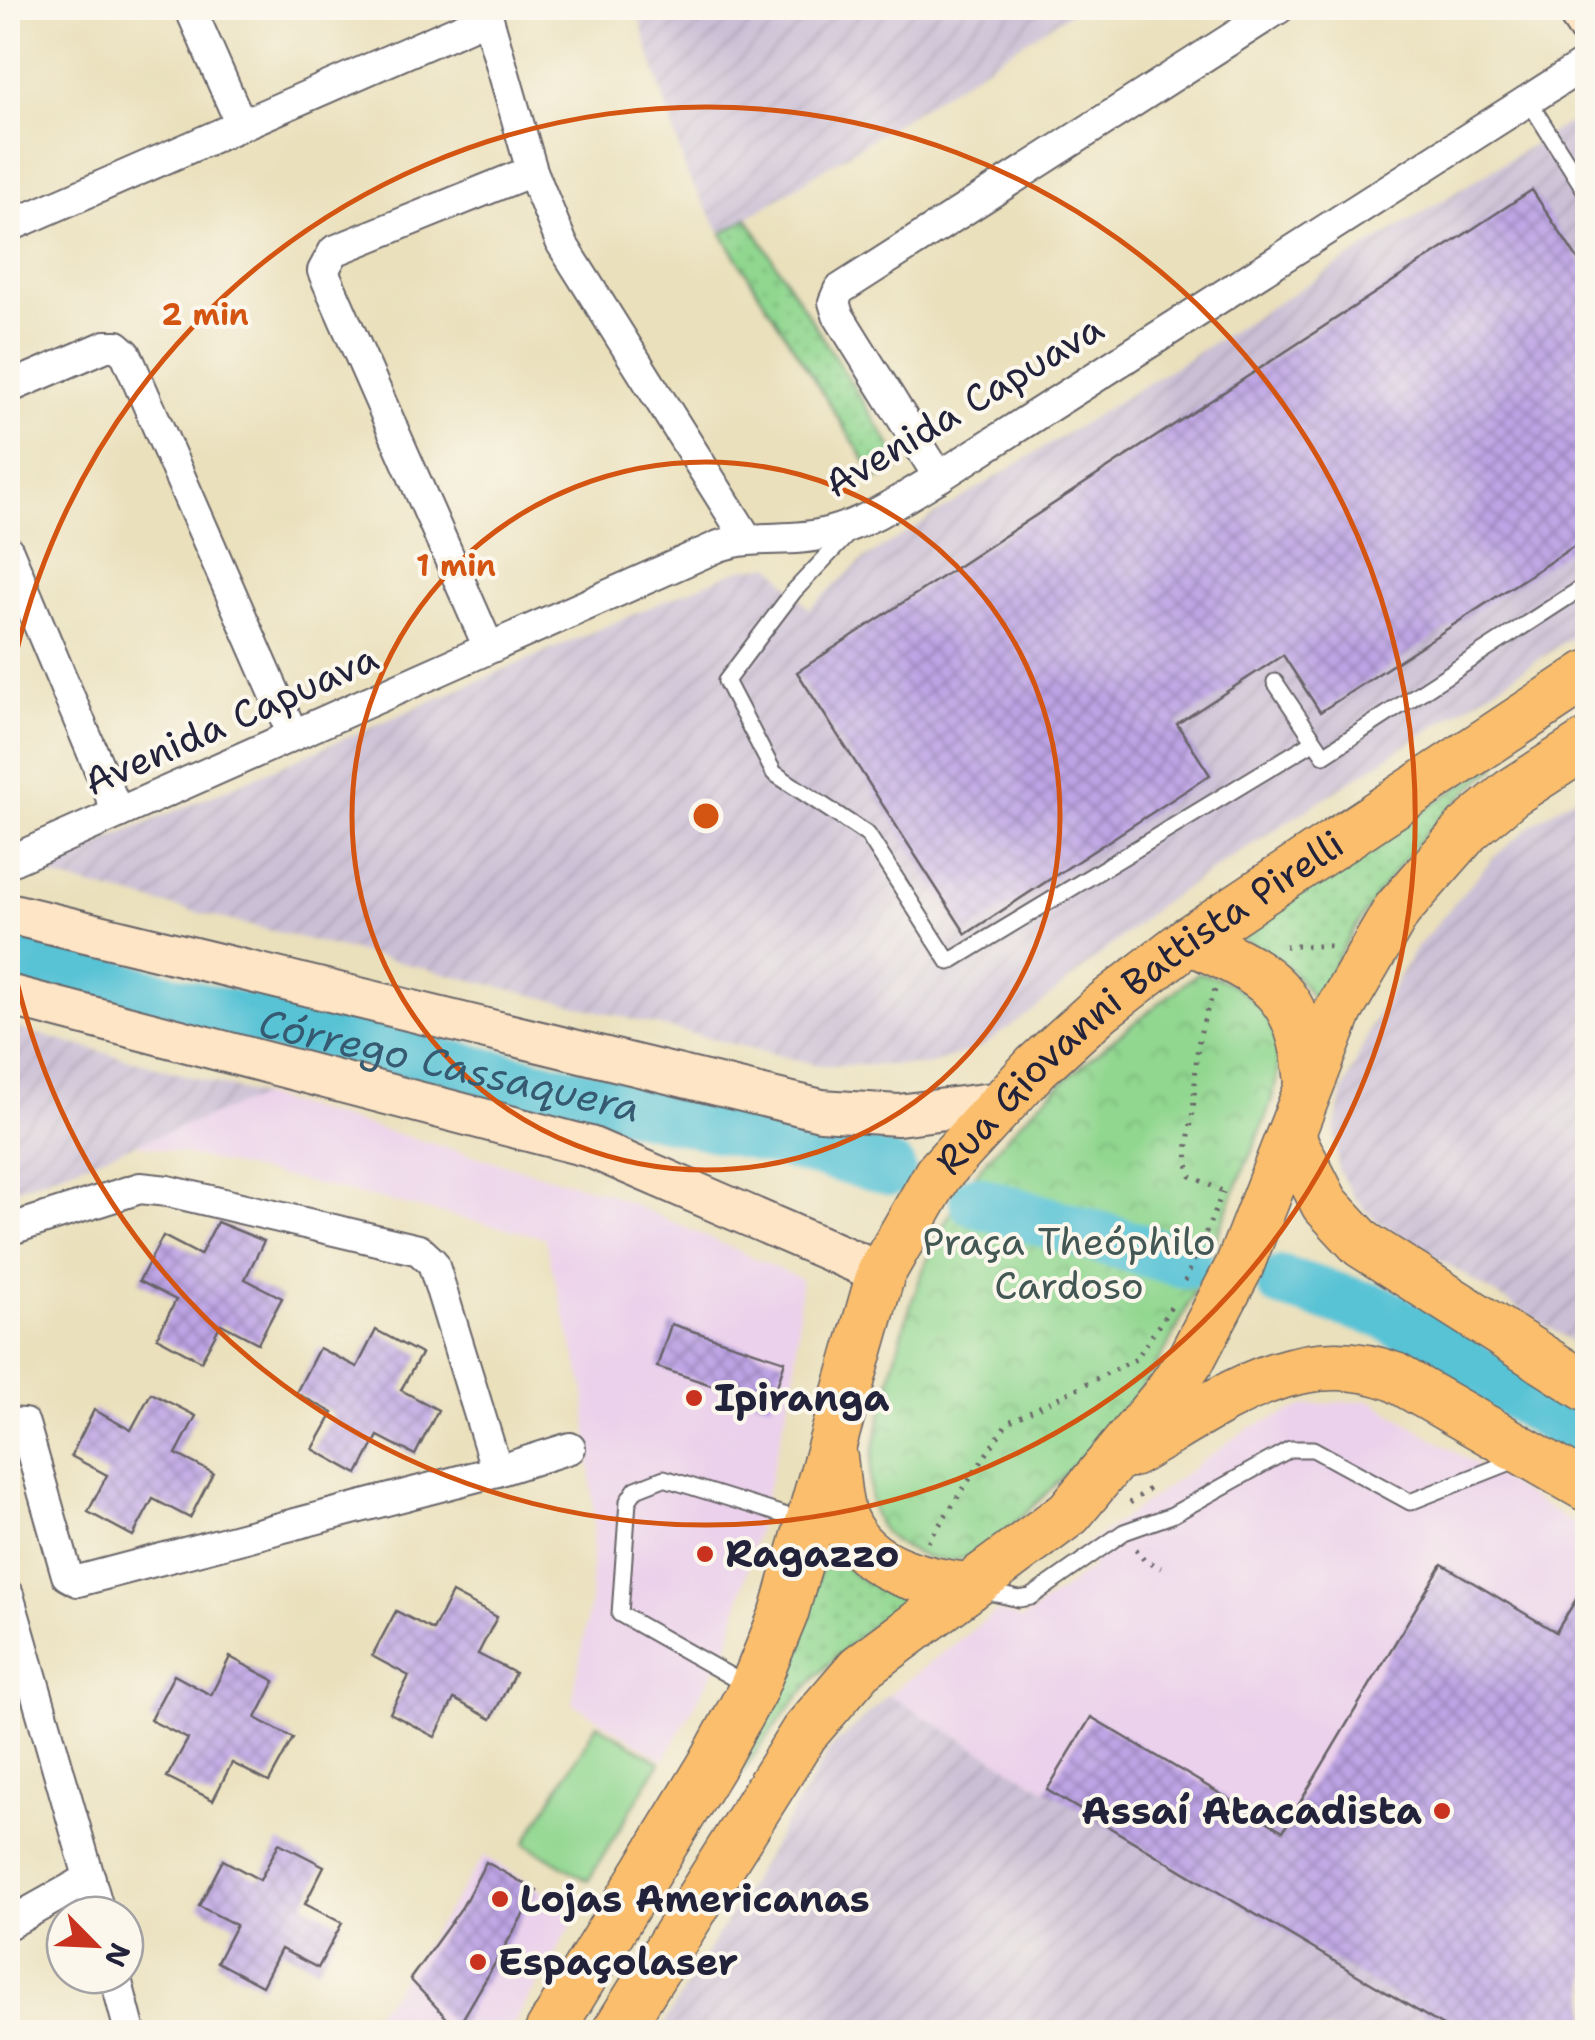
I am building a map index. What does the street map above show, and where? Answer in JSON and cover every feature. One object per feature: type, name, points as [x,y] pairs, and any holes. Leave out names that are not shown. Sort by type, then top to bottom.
[{"type":"highway","name":"Rua Giovanni Battista Pirelli","points":[[550,2032],[712,1766],[753,1689],[784,1613],[881,1272],[938,1174],[1000,1102],[1100,1009],[1188,940],[1588,675]]},
{"type":"highway","points":[[616,2032],[804,1733],[860,1668],[1069,1513],[1116,1462],[1165,1397],[1217,1314],[1339,1010],[1396,910],[1468,830],[1511,792],[1588,743]]},
{"type":"highway","points":[[1188,940],[1268,978],[1286,996],[1306,1048],[1309,1084]]},
{"type":"highway","points":[[1291,1137],[1325,1204],[1362,1244],[1588,1388]]},
{"type":"highway","points":[[1116,1462],[1266,1377],[1300,1367],[1339,1364],[1368,1367],[1395,1378],[1588,1488]]},
{"type":"highway","points":[[832,1449],[842,1516],[852,1536],[877,1559],[908,1576],[966,1587]]},
{"type":"main road","points":[[1575,8],[1588,27]]},
{"type":"main road","points":[[8,914],[821,1110],[898,1115],[1000,1102]]},
{"type":"main road","points":[[8,994],[590,1148],[881,1272]]},
{"type":"street","points":[[190,8],[242,124]]},
{"type":"street","points":[[939,477],[838,315],[834,302],[840,290],[1279,8]]},
{"type":"street","points":[[8,227],[487,12],[532,171],[562,244],[746,537]]},
{"type":"street","name":"Avenida Capuava","points":[[8,862],[746,537],[825,534],[860,521],[939,477],[1588,62]]},
{"type":"street","points":[[489,648],[323,271],[334,252],[532,171]]},
{"type":"street","points":[[8,388],[106,346],[117,346],[126,354],[293,736]]},
{"type":"street","points":[[8,551],[118,813]]},
{"type":"street","points":[[8,1230],[140,1188],[168,1191],[420,1250],[433,1264],[496,1471]]},
{"type":"street","points":[[8,1423],[24,1424],[67,1575],[78,1581],[570,1448]]},
{"type":"street","points":[[8,1596],[95,1895]]},
{"type":"street","points":[[8,1924],[90,1878]]},
{"type":"street","points":[[120,1995],[130,2032]]},
{"type":"lane","points":[[1528,100],[1588,195]]},
{"type":"lane","points":[[860,521],[794,591],[726,681],[774,772],[868,836],[950,962],[1313,742]]},
{"type":"lane","points":[[1275,682],[1313,742],[1324,754],[1329,753],[1588,584]]},
{"type":"lane","points":[[966,1587],[1006,1598],[1031,1596],[1124,1532],[1172,1515],[1290,1449],[1313,1449],[1410,1502],[1532,1454]]},
{"type":"lane","points":[[753,1689],[620,1614],[628,1501],[636,1490],[664,1478],[810,1523]]},
{"type":"path","points":[[1234,907],[1252,932],[1284,946],[1306,949],[1343,945],[1368,960]]},
{"type":"path","points":[[908,1576],[1007,1423],[1136,1359],[1178,1297],[1224,1192],[1191,1176],[1186,1140],[1194,1098],[1195,1044],[1220,978],[1234,959]]},
{"type":"shaded area","points":[[636,8],[1077,8],[722,234],[687,175]]},
{"type":"shaded area","points":[[1587,111],[1587,628],[1162,903],[1034,1010],[980,1048],[928,1065],[818,1065],[33,872],[737,570],[772,565],[809,609],[864,559]]},
{"type":"shaded area","points":[[1587,788],[1587,1351],[1376,1220],[1355,1199],[1338,1170],[1335,1131],[1343,1092],[1374,1020],[1414,951],[1492,859],[1532,825]]},
{"type":"shaded area","points":[[8,1026],[262,1096],[8,1192]]},
{"type":"shaded area","points":[[262,1096],[607,1193],[801,1279],[795,1378],[729,1643],[664,1760],[572,1703],[590,1602],[594,1520],[585,1391],[544,1237],[131,1142]]},
{"type":"shaded area","points":[[1370,1400],[1587,1532],[1587,2032],[1453,2032],[888,1695],[997,1611],[1022,1620],[1094,1566],[1081,1549],[1247,1429],[1307,1405]]},
{"type":"shaded area","points":[[888,1695],[1453,2032],[659,2032],[830,1750]]},
{"type":"shaded area","points":[[484,1856],[579,1913],[509,2032],[355,2032],[392,1993]]},
{"type":"green space","points":[[747,218],[898,457],[898,469],[877,479],[722,234]]},
{"type":"green space","points":[[1494,764],[1497,767],[1441,817],[1392,874],[1350,936],[1314,1002],[1299,979],[1280,961],[1233,936]]},
{"type":"green space","name":"Praça Theóphilo Cardoso","points":[[1198,973],[1226,982],[1261,1011],[1275,1037],[1278,1069],[1264,1122],[1174,1334],[1148,1379],[1114,1422],[1008,1529],[965,1558],[945,1561],[914,1552],[895,1542],[879,1525],[873,1512],[870,1481],[895,1361],[912,1300],[936,1241],[966,1188],[1016,1127],[1074,1072]]},
{"type":"green space","points":[[828,1547],[855,1576],[904,1600],[810,1683],[735,1783],[727,1778],[799,1637]]},
{"type":"green space","points":[[597,1724],[660,1762],[588,1881],[525,1843]]},
{"type":"building","points":[[1532,190],[1588,275],[1588,537],[1320,712],[1283,655],[1177,724],[1210,775],[966,934],[797,672]]},
{"type":"building","points":[[217,1222],[264,1241],[245,1279],[282,1298],[258,1343],[221,1324],[201,1361],[157,1337],[176,1300],[139,1281],[163,1236],[200,1255]]},
{"type":"building","points":[[671,1324],[785,1361],[771,1405],[657,1367]]},
{"type":"building","points":[[376,1330],[421,1354],[401,1390],[438,1410],[415,1455],[378,1436],[358,1474],[313,1449],[333,1413],[296,1393],[319,1348],[357,1367]]},
{"type":"building","points":[[151,1393],[196,1416],[176,1454],[213,1473],[190,1518],[153,1499],[133,1536],[88,1512],[107,1475],[71,1456],[94,1410],[131,1430]]},
{"type":"building","name":"Assaí Atacadista","points":[[1442,1564],[1556,1632],[1588,1580],[1588,2032],[1453,2032],[1047,1790],[1091,1717],[1283,1831]]},
{"type":"building","points":[[452,1593],[497,1617],[478,1654],[515,1673],[491,1719],[454,1699],[435,1737],[390,1713],[409,1676],[372,1656],[396,1611],[433,1630]]},
{"type":"building","points":[[230,1657],[275,1681],[256,1718],[293,1738],[269,1782],[232,1763],[213,1800],[167,1777],[188,1739],[150,1720],[174,1675],[211,1695]]},
{"type":"building","points":[[279,1843],[324,1866],[305,1904],[342,1923],[318,1968],[281,1949],[262,1986],[217,1962],[236,1925],[199,1906],[223,1860],[260,1880]]},
{"type":"building","points":[[486,1862],[537,1891],[457,2029],[410,1979],[462,1907]]},
{"type":"waterway","name":"Córrego Cassaquera","points":[[8,956],[203,1009],[751,1134],[890,1170]]},
{"type":"waterway","points":[[859,1160],[863,1137]]},
{"type":"waterway","name":"Córrego Cassaquera","points":[[975,1201],[1187,1263]]},
{"type":"waterway","name":"Córrego Cassaquera","points":[[1282,1282],[1384,1313],[1588,1440]]},
{"type":"place","name":"Ipiranga","points":[[694,1398]]},
{"type":"place","name":"Ragazzo","points":[[705,1554]]},
{"type":"place","name":"Assaí Atacadista","points":[[1442,1811]]},
{"type":"place","name":"Lojas Americanas","points":[[500,1899]]},
{"type":"place","name":"Espaçolaser","points":[[478,1962]]}]
